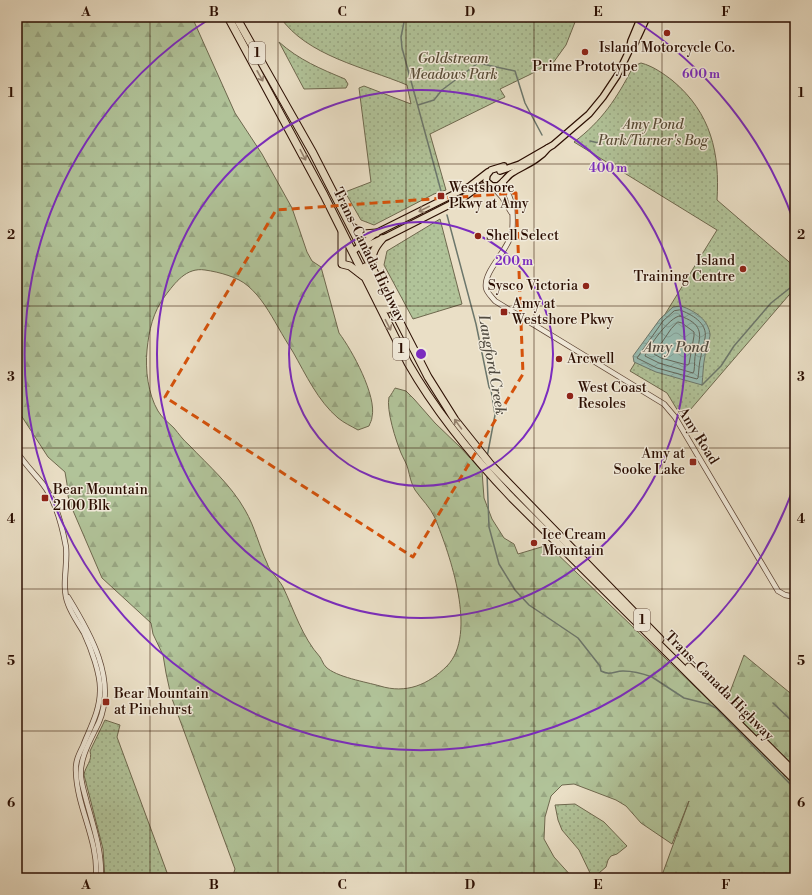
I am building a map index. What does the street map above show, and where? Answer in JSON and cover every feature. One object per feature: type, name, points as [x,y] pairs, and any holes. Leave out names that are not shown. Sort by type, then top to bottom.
[{"type":"highway","name":"Trans-Canada Highway","points":[[228,17],[340,226],[413,372],[444,417],[495,479],[795,780]]},
{"type":"highway","name":"Trans-Canada Highway","points":[[236,17],[295,120],[372,267],[402,328],[439,396],[471,442],[491,465],[669,648],[795,773]]},
{"type":"highway","points":[[350,225],[361,233],[376,233]]},
{"type":"highway","points":[[340,226],[343,241],[342,264],[350,266],[365,277]]},
{"type":"highway","points":[[372,267],[371,259],[373,252],[382,239]]},
{"type":"highway","points":[[353,251],[364,264],[392,317],[402,328]]},
{"type":"highway","points":[[491,465],[509,488],[567,548],[569,554]]},
{"type":"main road","points":[[629,51],[631,41],[641,17]]},
{"type":"main road","points":[[353,251],[376,233],[470,186],[483,178],[488,172],[526,160],[549,147],[564,136],[582,121],[596,106],[617,76],[647,17]]},
{"type":"main road","points":[[361,246],[368,245],[382,239],[474,190],[481,187],[494,188],[498,186],[512,173],[532,163],[543,155],[549,147]]},
{"type":"main road","points":[[497,170],[503,176],[503,181]]},
{"type":"main road","points":[[488,172],[486,175],[486,180],[494,188]]},
{"type":"street","name":"Amy Road","points":[[503,181],[505,190],[512,203],[512,234],[487,278],[486,287],[489,294],[495,301],[664,404],[675,417],[778,591],[785,595],[795,597]]},
{"type":"street","points":[[494,188],[512,212]]},
{"type":"street","points":[[17,452],[46,488],[54,505],[66,548],[65,583],[67,603],[90,646],[100,688],[97,711],[78,757],[76,770],[77,786],[94,851],[96,878]]},
{"type":"street","points":[[66,595],[94,645],[105,686],[105,700],[102,713],[84,756],[81,770],[82,785],[99,850],[101,878]]},
{"type":"highlighted area","points":[[516,193],[523,374],[413,557],[165,397],[276,210]]},
{"type":"green space","points":[[17,17],[192,17],[235,113],[262,154],[292,208],[307,252],[312,261],[321,267],[339,333],[350,350],[362,374],[371,397],[373,408],[369,426],[358,430],[340,420],[324,404],[261,300],[253,290],[244,283],[222,274],[205,270],[192,271],[187,273],[173,286],[157,308],[152,322],[146,365],[152,397],[158,411],[161,416],[219,476],[233,492],[245,510],[252,523],[268,566],[283,587],[308,641],[324,665],[337,674],[359,681],[399,689],[424,683],[440,673],[447,666],[456,652],[460,635],[461,615],[454,573],[435,518],[412,485],[407,467],[399,448],[389,410],[389,397],[395,388],[406,391],[482,471],[484,498],[492,519],[504,538],[514,544],[518,554],[548,545],[722,713],[744,655],[795,697],[795,878],[661,878],[689,801],[672,844],[641,823],[626,806],[616,800],[574,784],[562,785],[551,796],[545,817],[544,839],[554,857],[573,878],[233,878],[235,869],[171,696],[163,655],[153,634],[151,623],[102,578],[71,506],[68,496],[65,472],[48,457],[17,409]]},
{"type":"green space","name":"Goldstream Meadows Park","points":[[280,17],[324,17],[325,19],[327,17],[577,17],[566,45],[553,63],[500,89],[505,97],[430,134],[446,190],[434,194],[374,225],[361,220],[345,192],[371,182],[359,88],[364,86],[411,104],[407,85],[355,66],[321,51],[305,42],[291,30]]},
{"type":"green space","points":[[279,42],[302,59],[345,79],[348,84],[346,88],[304,89]]},
{"type":"green space","name":"Amy Pond Park/Turner's Bog","points":[[641,63],[654,68],[673,81],[686,93],[704,120],[710,135],[717,166],[717,200],[795,267],[795,288],[684,417],[681,416],[667,393],[630,371],[717,230],[574,142],[601,117],[615,99],[633,67]]},
{"type":"green space","points":[[440,219],[462,304],[413,319],[384,265],[387,251]]},
{"type":"green space","points":[[105,720],[120,725],[117,737],[169,878],[105,878],[103,849],[84,775],[90,761],[90,751]]},
{"type":"green space","points":[[575,804],[604,822],[627,846],[617,854],[611,856],[606,867],[599,873],[591,875],[579,850],[562,830],[558,820],[555,805]]},
{"type":"water","name":"Amy Pond","points":[[681,306],[696,313],[704,321],[709,330],[710,335],[704,359],[702,385],[656,372],[634,362],[633,356],[660,319],[673,307]]},
{"type":"waterway","name":"Langford Creek","points":[[405,17],[401,37],[402,48],[441,191]]},
{"type":"waterway","points":[[418,105],[434,100],[442,90],[478,63],[515,71],[525,103],[542,135]]},
{"type":"waterway","points":[[590,141],[603,144]]},
{"type":"waterway","name":"Langford Creek","points":[[447,215],[476,324],[489,387],[491,390],[495,415],[487,457]]},
{"type":"waterway","points":[[702,385],[721,366],[734,346],[771,303],[795,284]]},
{"type":"waterway","name":"Langford Creek","points":[[487,474],[489,527],[499,564],[515,590],[529,605],[578,638],[600,666],[601,671],[610,673],[627,671],[649,676],[684,698],[708,704],[716,708],[795,789]]},
{"type":"waterway","points":[[773,703],[795,724]]},
{"type":"place","name":"Island Motorcycle Co.","points":[[667,33]]},
{"type":"place","name":"Prime Prototype","points":[[585,52]]},
{"type":"place","name":"Westshore Pkwy at Amy","points":[[441,196]]},
{"type":"place","name":"Shell Select","points":[[478,236]]},
{"type":"place","name":"Island Training Centre","points":[[743,269]]},
{"type":"place","name":"Sysco Victoria","points":[[586,286]]},
{"type":"place","name":"Amy at Westshore Pkwy","points":[[504,312]]},
{"type":"place","name":"Arcwell","points":[[559,359]]},
{"type":"place","name":"West Coast Resoles","points":[[570,396]]},
{"type":"place","name":"Amy at Sooke Lake","points":[[693,462]]},
{"type":"place","name":"Bear Mountain 2100 Blk","points":[[45,498]]},
{"type":"place","name":"Ice Cream Mountain","points":[[534,543]]},
{"type":"place","name":"Bear Mountain at Pinehurst","points":[[106,702]]}]
